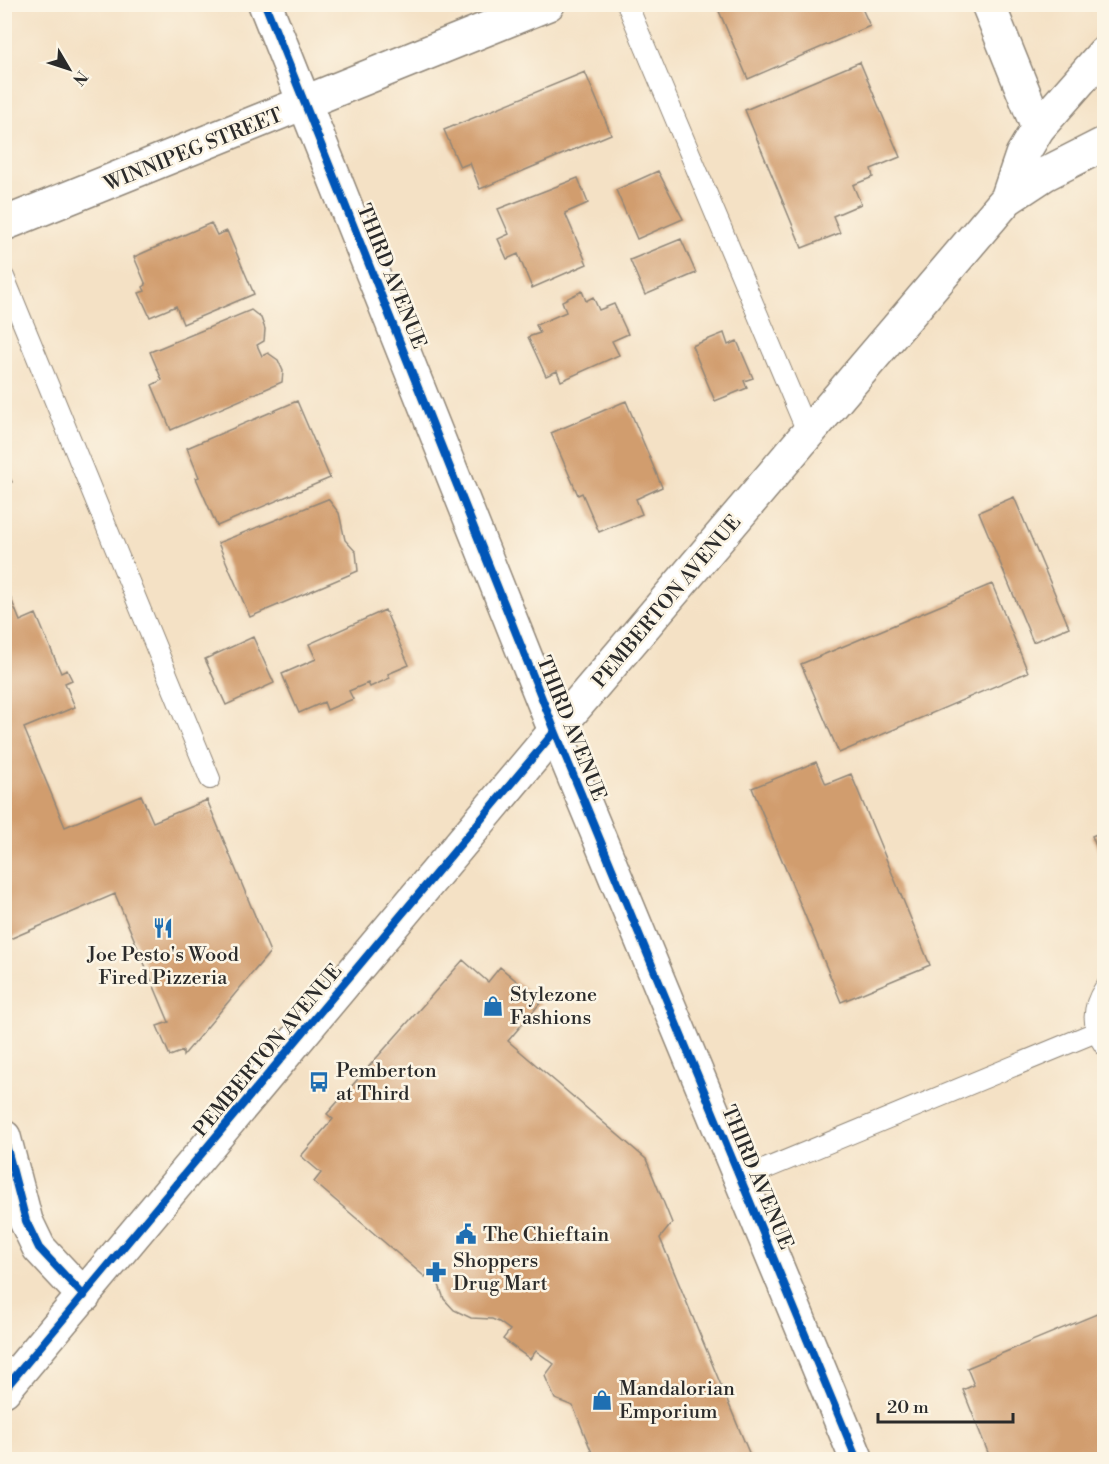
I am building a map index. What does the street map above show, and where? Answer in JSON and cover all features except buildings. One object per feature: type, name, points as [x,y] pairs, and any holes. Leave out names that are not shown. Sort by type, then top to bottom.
[{"type":"street","name":"THIRD AVENUE","points":[[265,4],[555,731],[857,1460]]},
{"type":"street","name":"WINNIPEG STREET","points":[[4,224],[306,104],[548,4]]},
{"type":"street","points":[[988,4],[1038,128]]},
{"type":"street","name":"PEMBERTON AVENUE","points":[[1007,199],[1022,155],[1038,128],[1104,53]]},
{"type":"street","name":"PEMBERTON AVENUE","points":[[4,1390],[555,731],[1007,199],[1045,174],[1104,144]]},
{"type":"street","points":[[4,1137],[26,1221],[39,1248],[84,1296]]},
{"type":"lane","points":[[627,4],[808,434]]},
{"type":"lane","points":[[4,276],[210,779]]},
{"type":"lane","points":[[741,1179],[1100,1039],[1094,1018],[1096,1004],[1104,989]]},
{"type":"cycle path","points":[[265,4],[555,731],[857,1460]]},
{"type":"cycle path","points":[[4,1390],[555,731]]},
{"type":"cycle path","points":[[4,1137],[26,1221],[39,1248],[84,1296]]},
{"type":"place","name":"Joe Pesto's Wood Fired Pizzeria","points":[[163,928]]},
{"type":"place","name":"Stylezone Fashions","points":[[493,1006]]},
{"type":"place","name":"Pemberton at Third","points":[[319,1082]]},
{"type":"place","name":"The Chieftain","points":[[466,1234]]},
{"type":"place","name":"Shoppers Drug Mart","points":[[436,1272]]},
{"type":"place","name":"Mandalorian Emporium","points":[[602,1400]]}]
